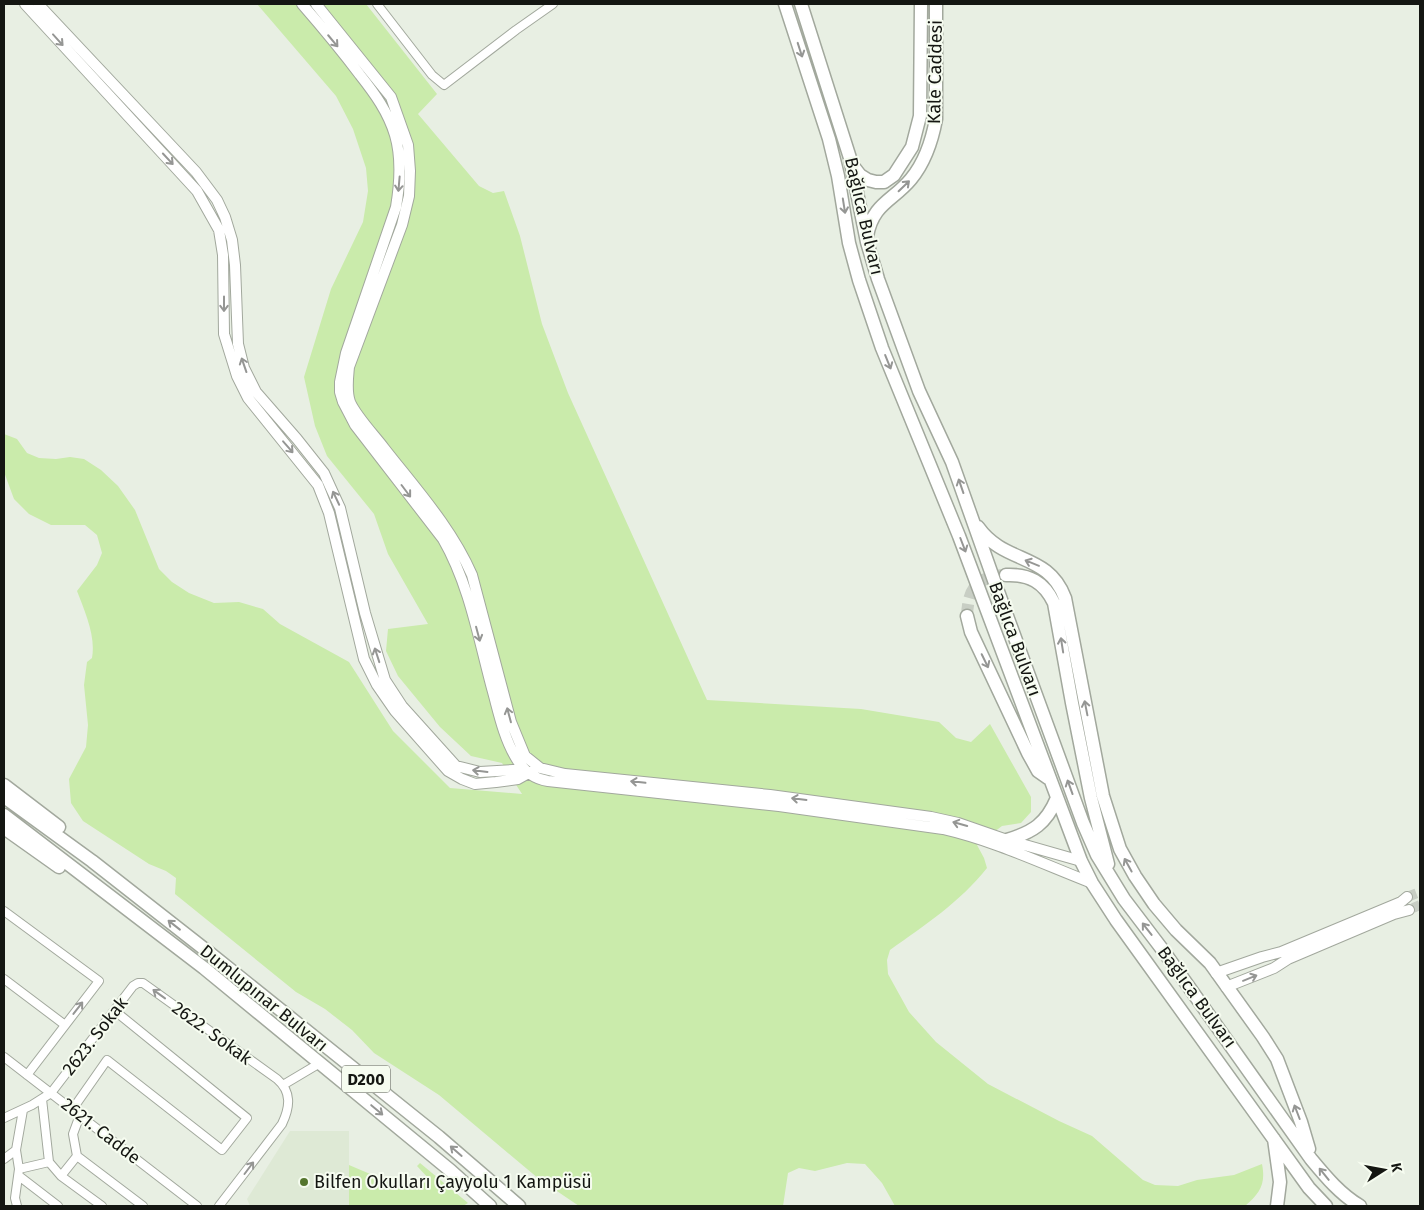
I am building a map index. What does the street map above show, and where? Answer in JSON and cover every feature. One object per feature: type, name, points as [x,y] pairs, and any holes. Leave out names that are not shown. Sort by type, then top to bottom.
[{"type":"main road","name":"Bağlıca Bulvarı","points":[[785,4],[831,145],[840,184],[849,243],[871,314],[894,377],[959,536],[1081,861],[1092,883],[1116,920],[1273,1137],[1280,1182],[1277,1206]]},
{"type":"main road","name":"Bağlıca Bulvarı","points":[[801,4],[850,158],[866,238],[878,279],[919,391],[952,462],[1083,823],[1098,855],[1124,900],[1162,949],[1312,1159],[1346,1197],[1360,1206]]},
{"type":"main road","name":"Kale Caddesi","points":[[850,158],[860,175],[872,182],[880,182],[888,180],[894,175],[912,147],[920,116],[921,4]]},
{"type":"main road","name":"Kale Caddesi","points":[[866,238],[871,220],[878,209],[901,190],[920,167],[933,135],[936,119],[936,4]]},
{"type":"main road","points":[[971,517],[981,532],[993,544],[1008,553],[1040,566],[1049,572],[1062,590],[1103,796],[1120,848],[1144,890],[1165,917],[1205,958],[1277,1059],[1301,1122],[1312,1159]]},
{"type":"main road","points":[[1006,575],[1026,576],[1039,583],[1048,591],[1054,603],[1091,798],[1112,881]]},
{"type":"main road","points":[[967,616],[971,632],[1028,753],[1038,771],[1050,780]]},
{"type":"main road","points":[[4,785],[80,844],[98,860],[112,877]]},
{"type":"main road","name":"Dumlupınar Bulvarı","points":[[4,797],[112,877],[439,1137],[519,1206]]},
{"type":"main road","points":[[1007,840],[1024,834],[1039,825],[1052,810],[1057,798]]},
{"type":"main road","points":[[1091,798],[1111,823]]},
{"type":"main road","name":"Dumlupınar Bulvarı","points":[[4,815],[204,968],[451,1171],[490,1206]]},
{"type":"main road","points":[[4,828],[84,884],[102,890]]},
{"type":"main road","points":[[1273,1137],[1309,1188],[1326,1206]]},
{"type":"street","points":[[25,4],[197,191],[210,212],[219,230],[223,255],[224,334],[236,376],[248,398],[318,485],[329,513],[364,659],[377,685],[395,711],[448,771],[462,779],[475,784],[518,779],[540,768]]},
{"type":"street","points":[[38,4],[196,172],[217,200],[225,217],[232,240],[235,265],[238,344],[244,368],[256,392],[324,473],[340,508],[365,613],[385,680],[402,706],[456,766],[480,772],[513,770],[528,773]]},
{"type":"street","points":[[302,4],[344,54],[381,103],[395,136],[400,161],[400,183],[396,207],[346,353],[340,382],[343,402],[355,425],[443,540],[454,559],[464,583],[503,729],[516,758],[528,773],[533,777],[548,781],[779,806],[943,829],[965,834],[1092,883]]},
{"type":"street","points":[[316,4],[391,97],[408,145],[409,196],[402,225],[349,367],[347,386],[350,402],[365,424],[437,514],[464,558],[472,575],[511,722],[525,756],[540,768],[565,774],[770,795],[958,822],[1007,840],[1081,861]]},
{"type":"street","points":[[377,4],[432,75],[444,85],[553,4]]},
{"type":"street","points":[[1216,973],[1262,956],[1283,956],[1340,932],[1407,897]]},
{"type":"street","points":[[1262,956],[1268,950],[1340,932],[1411,909]]},
{"type":"street","points":[[4,911],[99,981],[28,1075]]},
{"type":"street","points":[[1226,987],[1286,965],[1340,932]]},
{"type":"street","points":[[1274,968],[1283,956]]},
{"type":"street","points":[[4,979],[65,1025]]},
{"type":"street","name":"2623. Sokak","points":[[5,1117],[23,1110],[51,1093],[134,986],[141,982]]},
{"type":"street","name":"2622. Sokak","points":[[141,982],[283,1085]]},
{"type":"street","points":[[72,1110],[107,1060],[222,1150],[246,1118],[114,1011]]},
{"type":"street","name":"2621. Cadde","points":[[4,1057],[198,1206]]},
{"type":"street","points":[[219,1206],[282,1124],[288,1111],[289,1098],[283,1085],[320,1062]]},
{"type":"street","points":[[42,1099],[49,1162],[61,1176],[102,1206]]},
{"type":"street","points":[[17,1206],[15,1198],[19,1172],[16,1150],[23,1110]]},
{"type":"street","points":[[80,1115],[73,1134],[77,1156],[143,1206]]},
{"type":"street","points":[[4,1159],[16,1150]]},
{"type":"street","points":[[61,1176],[77,1156]]},
{"type":"street","points":[[19,1172],[49,1162]]},
{"type":"street","points":[[19,1172],[58,1206]]},
{"type":"shaded area","name":"Bilfen Okulları Çayyolu 1 Kampüsü","points":[[290,1131],[349,1131],[349,1206],[250,1206],[247,1199]]},
{"type":"green space","points":[[257,4],[366,4],[437,94],[418,114],[479,186],[493,193],[504,191],[520,236],[542,324],[568,393],[707,700],[861,709],[939,722],[956,738],[971,742],[990,724],[1031,797],[1031,812],[1021,823],[1002,826],[977,845],[987,868],[954,902],[890,950],[887,960],[888,974],[909,1012],[936,1042],[988,1084],[1092,1136],[1143,1180],[1155,1185],[1178,1186],[1197,1180],[1234,1175],[1262,1164],[1263,1177],[1261,1188],[1245,1206],[895,1206],[882,1183],[865,1164],[847,1163],[815,1171],[799,1168],[788,1173],[783,1206],[579,1206],[539,1179],[439,1095],[374,1053],[352,1030],[325,1009],[296,992],[175,894],[176,878],[166,871],[149,864],[83,821],[71,803],[69,779],[86,747],[88,725],[84,685],[87,662],[92,658],[93,650],[89,624],[77,591],[97,565],[102,553],[97,535],[85,525],[51,525],[29,514],[14,499],[4,472],[4,434],[17,439],[27,453],[39,458],[56,459],[70,457],[84,459],[101,470],[118,486],[135,510],[159,569],[172,582],[189,593],[214,603],[239,602],[263,609],[280,624],[349,662],[393,731],[450,788],[522,794],[502,763],[471,756],[440,727],[398,676],[386,651],[388,629],[428,624],[388,554],[374,514],[327,456],[315,426],[304,377],[331,289],[363,222],[368,191],[366,168],[353,129],[336,96]]},
{"type":"green space","points":[[420,1163],[468,1203],[463,1206],[349,1206],[349,1165],[396,1185],[417,1189],[429,1179],[417,1166]]},
{"type":"tunnel","points":[[967,616],[969,599],[975,586],[986,579],[1003,575]]},
{"type":"tunnel","points":[[1407,897],[1420,892]]},
{"type":"tunnel","points":[[1413,908],[1420,905]]},
{"type":"place","name":"Bilfen Okulları Çayyolu 1 Kampüsü","points":[[304,1182]]}]
